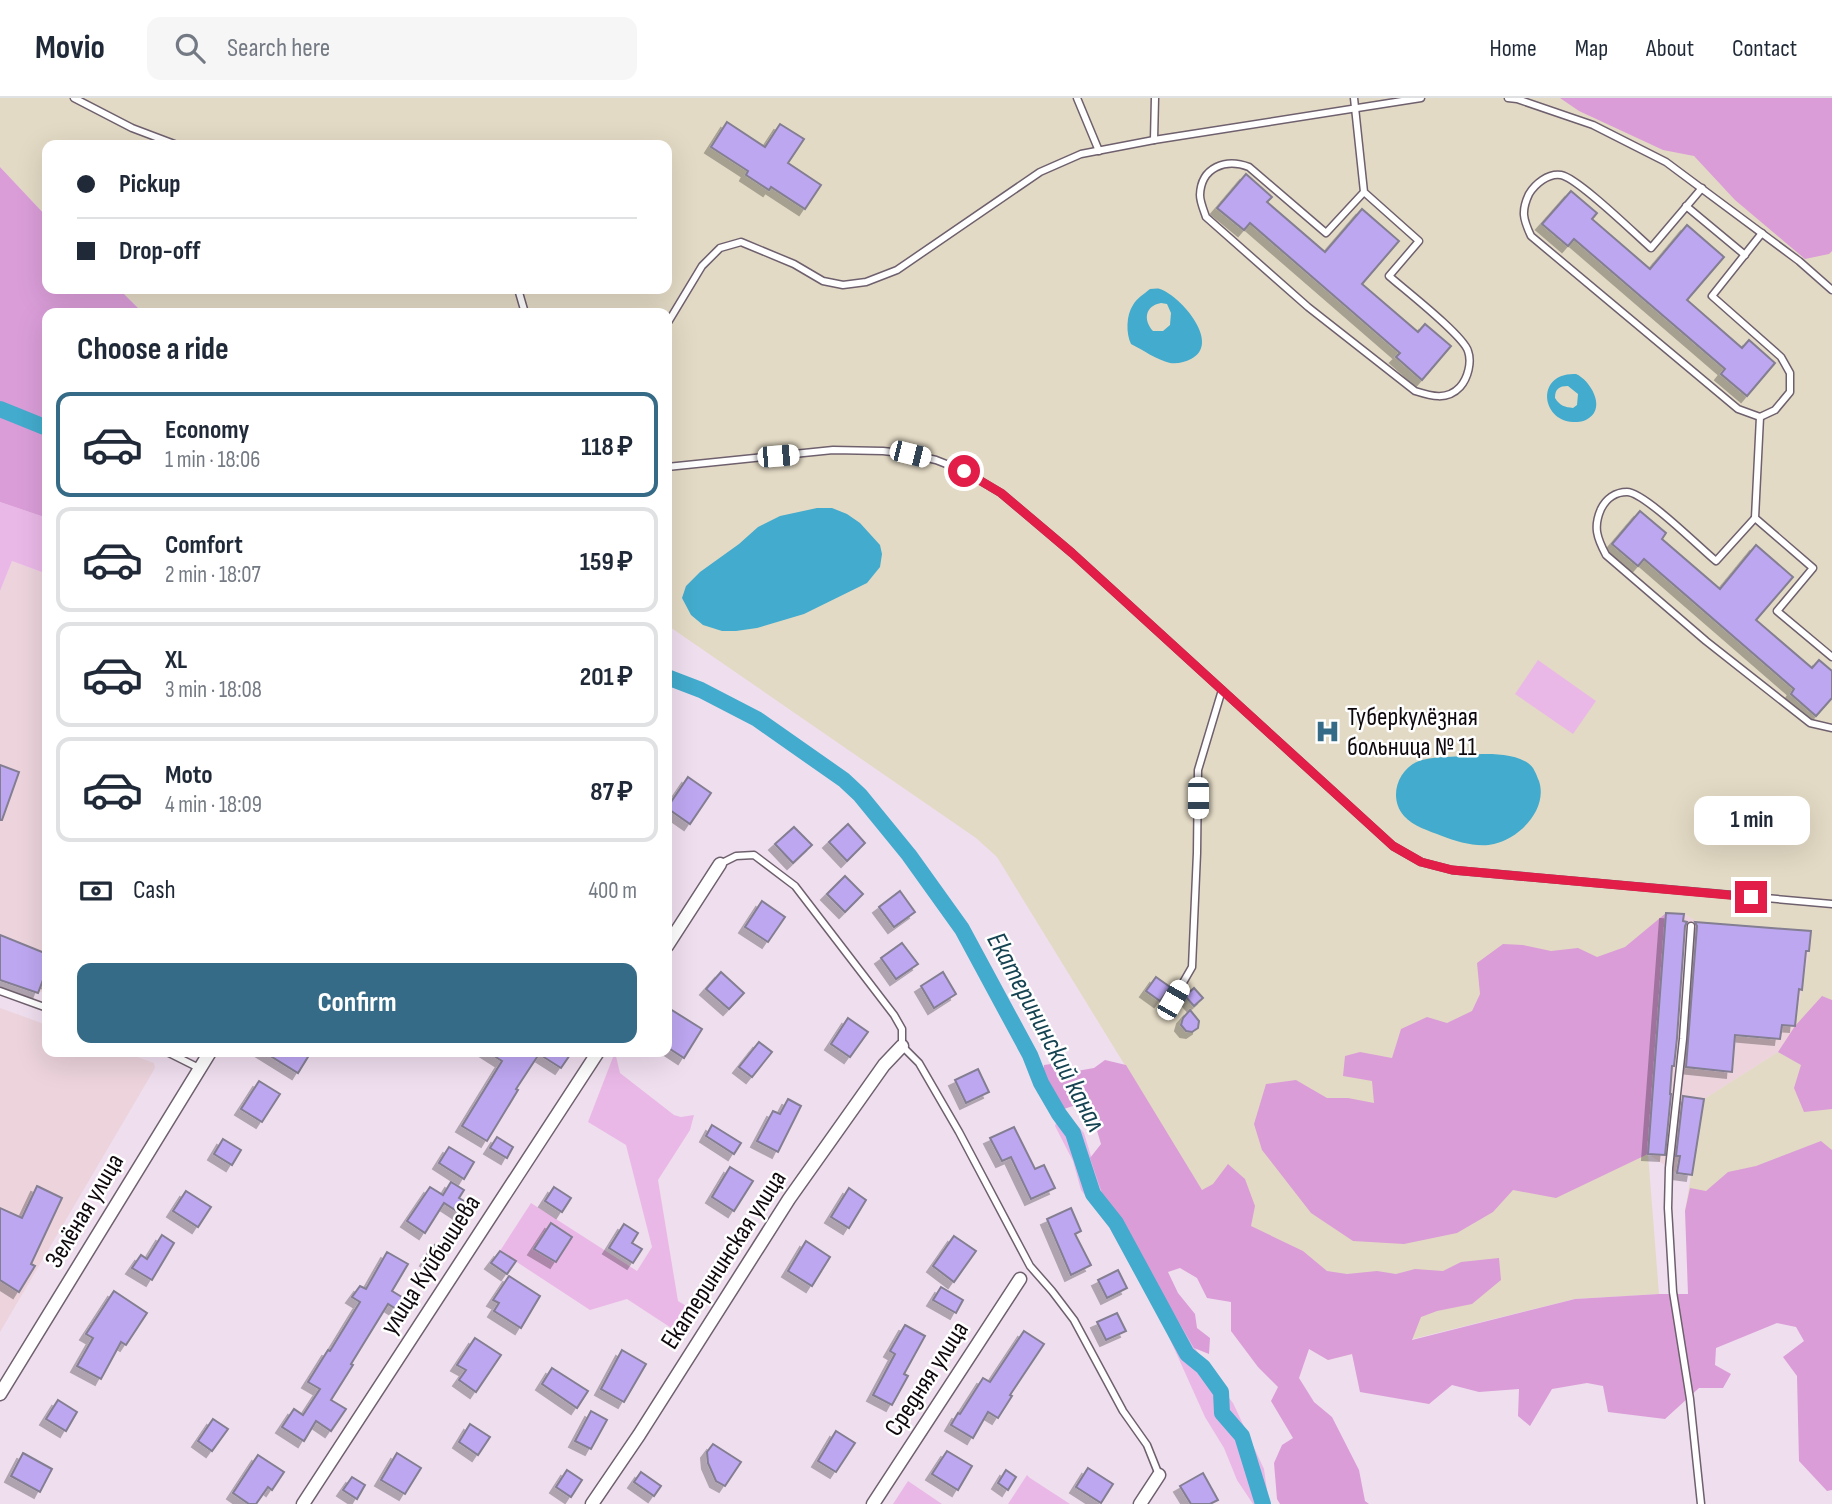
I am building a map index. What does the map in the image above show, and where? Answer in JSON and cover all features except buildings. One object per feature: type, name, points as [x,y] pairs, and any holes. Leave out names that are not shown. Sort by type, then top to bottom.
[{"type":"street","points":[[672,938],[720,864]]},
{"type":"street","name":"Екатерининская улица","points":[[592,1504],[789,1199],[884,1065],[902,1046]]},
{"type":"street","name":"Зелёная улица","points":[[0,1394],[207,1057]]},
{"type":"street","name":"улица Куйбышева","points":[[303,1504],[595,1057]]},
{"type":"street","name":"Средняя улица","points":[[873,1504],[1020,1279]]},
{"type":"street","points":[[1140,1504],[1159,1475]]},
{"type":"lane","points":[[74,98],[132,128],[164,140]]},
{"type":"lane","points":[[1077,98],[1099,151]]},
{"type":"lane","points":[[1154,140],[1155,98]]},
{"type":"lane","points":[[1354,98],[1364,192],[1419,242],[1389,276],[1458,336],[1468,351],[1469,369],[1461,386],[1449,395],[1436,397],[1415,391],[1308,307],[1206,217],[1200,197],[1203,180],[1212,170],[1221,164],[1237,162],[1249,167],[1326,233],[1364,192]]},
{"type":"lane","points":[[672,316],[702,265],[720,248],[741,242],[794,264],[823,281],[843,285],[866,282],[897,270],[1040,172],[1081,155],[1154,140],[1421,98]]},
{"type":"lane","points":[[1508,98],[1593,125],[1666,162],[1832,289]]},
{"type":"lane","points":[[1702,188],[1651,248],[1578,184],[1560,175],[1545,178],[1533,188],[1525,203],[1523,219],[1531,236],[1738,410],[1760,416],[1775,410],[1790,392],[1790,373],[1781,358],[1712,296],[1762,233]]},
{"type":"lane","points":[[1686,206],[1745,255]]},
{"type":"lane","points":[[1760,416],[1755,518],[1716,561],[1644,498],[1628,492],[1612,495],[1603,505],[1597,520],[1598,541],[1606,555],[1706,641],[1810,723],[1832,728]]},
{"type":"lane","points":[[672,466],[833,450],[883,450],[936,460],[955,468],[1001,493],[1072,553],[1393,846],[1421,862],[1452,870],[1832,904]]},
{"type":"lane","points":[[1755,518],[1813,568],[1777,611],[1832,657]]},
{"type":"lane","points":[[1173,1000],[1192,967],[1198,770],[1222,690]]},
{"type":"lane","points":[[720,864],[736,856],[754,855],[795,886],[894,1015],[902,1029],[902,1046],[919,1063],[1030,1266],[1074,1320],[1123,1411],[1147,1445],[1159,1475]]},
{"type":"lane","points":[[1691,926],[1683,1039],[1669,1168],[1668,1208],[1673,1292],[1690,1399],[1701,1504]]},
{"type":"lane","points":[[0,991],[42,1006]]},
{"type":"lane","points":[[177,1057],[199,1068]]},
{"type":"shaded area","name":"Туберкулёзная больница № 11","points":[[0,98],[1674,98],[1832,168],[1832,1294],[1685,1211],[1704,1099],[1778,1052],[1795,1026],[1811,932],[1700,923],[1684,914],[1652,1113],[1648,1154],[1659,1294],[1575,1299],[1328,1360],[1293,1339],[997,857],[976,838],[672,628],[672,308],[138,308],[124,294],[672,294],[672,140],[42,140],[42,212],[0,167]]},
{"type":"shaded area","points":[[1560,98],[1832,98],[1832,251],[1805,259],[1735,200],[1694,156],[1663,150],[1579,111]]},
{"type":"shaded area","points":[[0,167],[42,212],[42,294],[124,294],[138,308],[42,308],[42,516],[0,502]]},
{"type":"shaded area","points":[[0,502],[42,516],[42,572],[12,561],[0,591]]},
{"type":"shaded area","points":[[12,561],[42,572],[42,992],[38,993],[0,980],[0,591]]},
{"type":"shaded area","points":[[1538,660],[1596,701],[1573,734],[1515,694]]},
{"type":"shaded area","points":[[1666,913],[1648,1154],[1556,1198],[1513,1190],[1493,1212],[1457,1233],[1404,1244],[1353,1241],[1311,1213],[1262,1150],[1254,1124],[1266,1084],[1296,1080],[1327,1098],[1348,1098],[1374,1103],[1372,1081],[1343,1076],[1345,1056],[1360,1052],[1392,1058],[1401,1029],[1427,1017],[1447,1023],[1472,1011],[1480,994],[1477,963],[1503,944],[1551,951],[1578,948],[1597,957],[1625,947]]},
{"type":"shaded area","points":[[1684,914],[1700,923],[1811,931],[1795,1026],[1778,1052],[1704,1099],[1692,1175],[1677,1173],[1648,1154],[1652,1113]]},
{"type":"shaded area","points":[[1822,996],[1832,1000],[1832,1109],[1804,1112],[1794,1088],[1801,1065],[1778,1052],[1795,1026]]},
{"type":"shaded area","points":[[0,1008],[42,1023],[42,1057],[138,1057],[154,1063],[155,1068],[0,1332]]},
{"type":"shaded area","points":[[613,1057],[616,1057],[620,1073],[674,1115],[694,1115],[690,1130],[658,1180],[678,1301],[698,1313],[685,1337],[627,1299],[590,1310],[500,1251],[531,1203],[637,1271],[652,1247],[626,1145],[588,1122]]},
{"type":"shaded area","points":[[1105,1060],[1126,1065],[1202,1190],[1213,1184],[1228,1164],[1245,1179],[1255,1206],[1251,1226],[1303,1251],[1327,1271],[1347,1274],[1377,1271],[1396,1274],[1415,1269],[1443,1271],[1461,1262],[1499,1258],[1501,1280],[1472,1304],[1421,1317],[1412,1340],[1575,1299],[1688,1294],[1685,1211],[1690,1188],[1706,1191],[1728,1172],[1756,1166],[1821,1141],[1832,1150],[1832,1490],[1827,1491],[1799,1461],[1797,1376],[1783,1357],[1804,1341],[1796,1327],[1777,1323],[1716,1348],[1715,1365],[1731,1374],[1723,1388],[1699,1388],[1665,1419],[1608,1412],[1603,1386],[1587,1383],[1552,1389],[1530,1426],[1518,1416],[1519,1389],[1479,1392],[1452,1385],[1429,1404],[1360,1392],[1352,1354],[1328,1360],[1309,1349],[1299,1378],[1314,1402],[1332,1417],[1359,1470],[1365,1501],[1369,1504],[1280,1504],[1277,1499],[1274,1463],[1282,1445],[1293,1438],[1271,1401],[1278,1387],[1258,1367],[1231,1331],[1231,1302],[1207,1298],[1197,1278],[1180,1268],[1168,1272],[1178,1293],[1195,1314],[1197,1328],[1210,1338],[1209,1354],[1194,1348],[1104,1199],[1090,1158],[1101,1144],[1095,1124],[1079,1104],[1064,1109],[1056,1104],[1052,1089],[1042,1077],[1044,1065],[1058,1063],[1071,1072],[1094,1068]]},
{"type":"shaded area","points":[[1059,1114],[1070,1117],[1084,1133],[1104,1199],[1211,1375],[1233,1403],[1264,1469],[1269,1504],[1253,1504],[1237,1480],[1164,1326],[1109,1227],[1081,1190],[1073,1161],[1055,1126]]},
{"type":"shaded area","points":[[1027,1475],[1030,1478],[1070,1504],[1008,1504]]},
{"type":"shaded area","points":[[908,1481],[942,1504],[893,1504]]},
{"type":"water","points":[[1150,289],[1169,293],[1195,321],[1202,343],[1199,352],[1191,359],[1170,363],[1131,344],[1129,314],[1139,298]],"holes":[[[1161,303],[1167,304],[1171,313],[1170,325],[1163,331],[1153,331],[1147,318],[1149,310]]]},
{"type":"water","points":[[1576,374],[1591,388],[1596,407],[1589,418],[1579,422],[1562,419],[1549,405],[1549,388],[1554,380],[1563,375]],"holes":[[[1568,386],[1578,394],[1577,405],[1573,408],[1563,406],[1555,398],[1557,390],[1562,387]]]},
{"type":"water","points":[[817,508],[832,508],[847,514],[860,523],[880,545],[880,567],[867,583],[804,614],[757,628],[722,631],[703,625],[691,615],[682,598],[686,586],[700,572],[758,527],[780,516]]},
{"type":"water","points":[[1481,754],[1517,758],[1528,763],[1535,771],[1541,791],[1540,801],[1522,829],[1504,841],[1475,845],[1427,830],[1404,816],[1396,800],[1396,792],[1402,775],[1414,763],[1429,758]]},
{"type":"waterway","name":"Екатерининский канал","points":[[0,409],[42,426]]},
{"type":"waterway","name":"Екатерининский канал","points":[[672,679],[701,690],[757,719],[844,780],[860,795],[909,855],[962,929],[1030,1055],[1041,1083],[1073,1133],[1093,1194],[1116,1223],[1187,1354],[1203,1367],[1221,1392],[1222,1413],[1242,1436],[1263,1504]]},
{"type":"place","name":"Туберкулёзная больница № 11","points":[[1327,732]]},
{"type":"route","points":[[964,471],[1001,493],[1072,553],[1393,846],[1421,862],[1452,870],[1751,897]]}]
